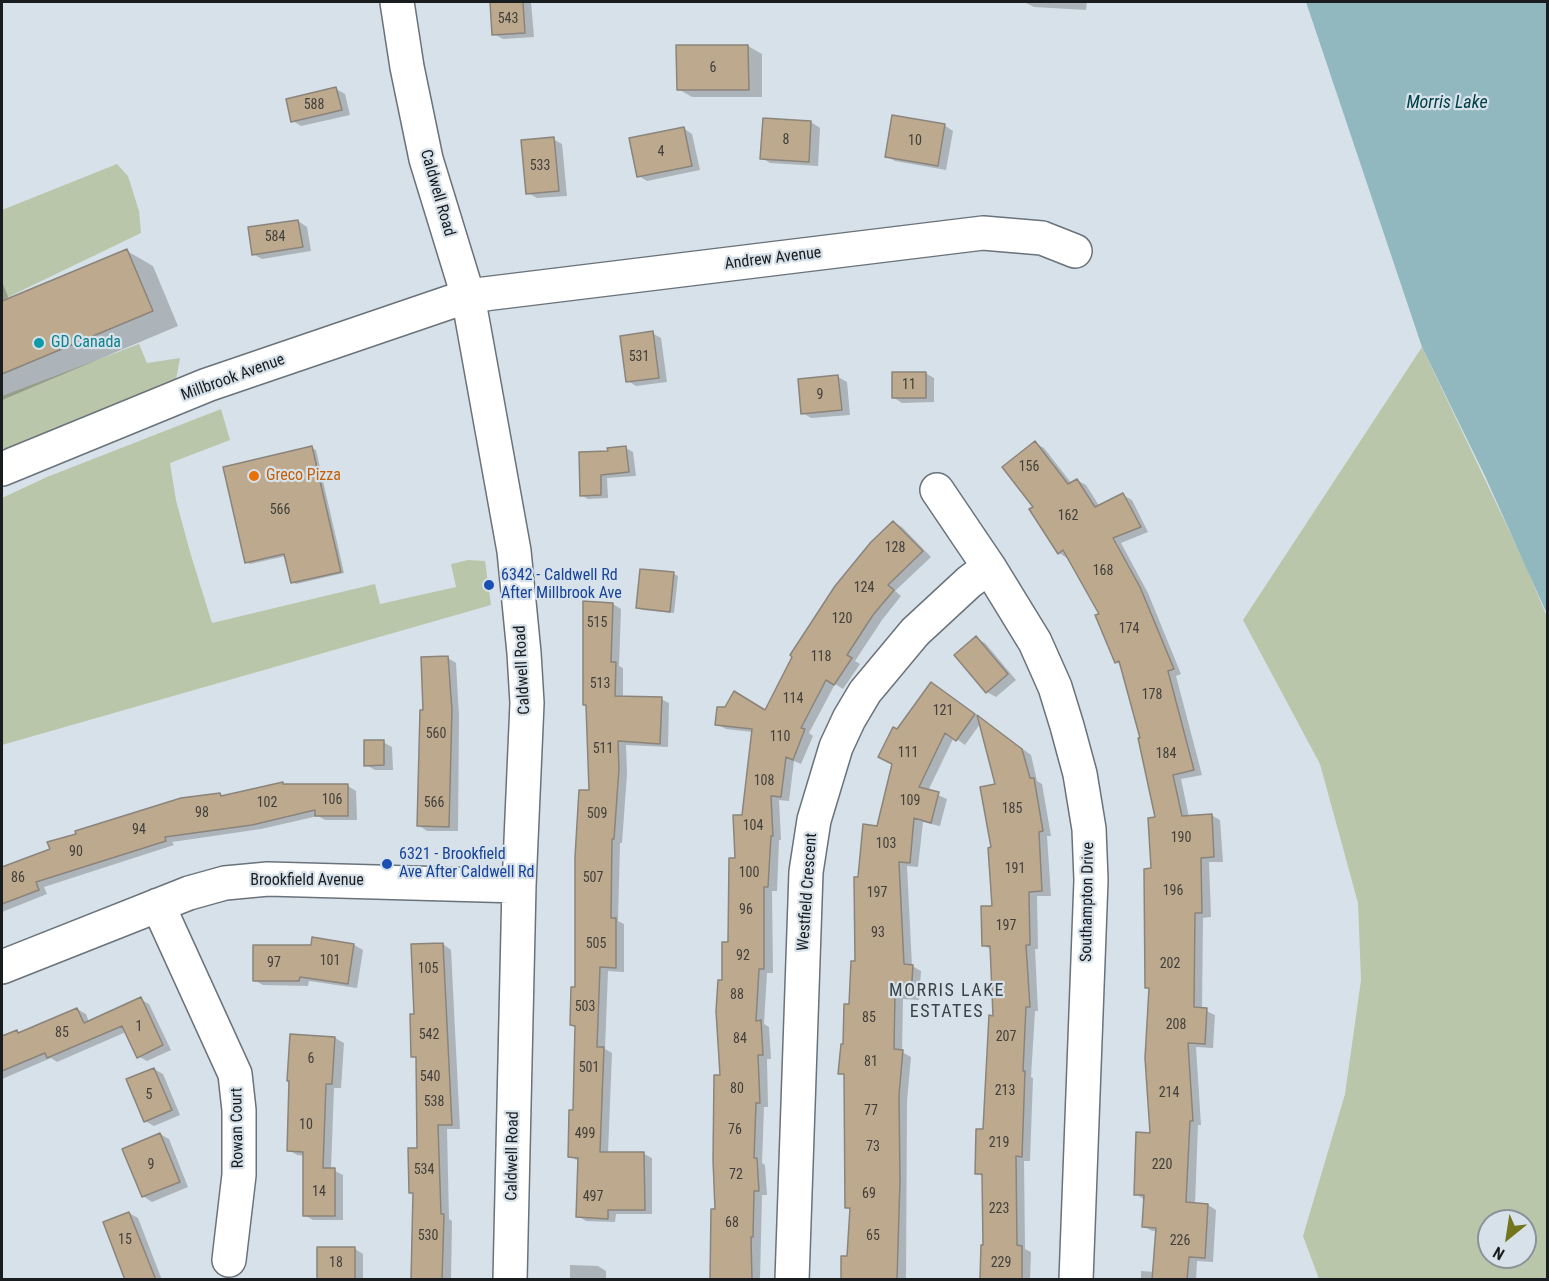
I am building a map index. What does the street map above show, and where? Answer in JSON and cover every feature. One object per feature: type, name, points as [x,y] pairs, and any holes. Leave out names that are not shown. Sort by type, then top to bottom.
[{"type":"street","name":"Caldwell Road","points":[[398,2],[407,67],[426,159],[468,296],[514,551],[524,653],[527,703],[519,886],[510,1280]]},
{"type":"street","name":"Andrew Avenue","points":[[468,296],[983,233],[1042,238],[1075,250]]},
{"type":"street","name":"Millbrook Avenue","points":[[2,470],[207,385],[468,296]]},
{"type":"street","name":"Southampton Drive","points":[[937,490],[989,567],[1035,642],[1055,687],[1080,774],[1089,829],[1091,880],[1076,1280]]},
{"type":"street","name":"Westfield Crescent","points":[[792,1280],[806,872],[814,820],[836,747],[865,692],[915,632],[969,582],[989,567]]},
{"type":"street","name":"Brookfield Avenue","points":[[2,966],[195,891],[225,883],[268,879],[519,886]]},
{"type":"street","name":"Rowan Court","points":[[158,906],[236,1074],[240,1110],[240,1148],[229,1260]]},
{"type":"green space","points":[[117,164],[128,176],[139,211],[141,233],[2,300],[2,210]]},
{"type":"green space","points":[[139,344],[147,363],[180,358],[176,380],[10,449],[2,448],[2,396]]},
{"type":"green space","points":[[1422,347],[1525,564],[1547,617],[1547,1279],[1319,1279],[1303,1236],[1345,1094],[1361,980],[1358,903],[1320,764],[1243,620]]},
{"type":"green space","points":[[221,409],[230,440],[170,463],[176,500],[212,623],[375,584],[380,604],[456,587],[451,564],[468,560],[485,561],[491,605],[2,745],[2,498],[47,477]]},
{"type":"water","name":"Morris Lake","points":[[1306,2],[1547,2],[1547,614],[1485,476],[1422,347]]},
{"type":"building","points":[[490,2],[523,2],[525,33],[492,35]]},
{"type":"building","points":[[676,45],[748,45],[749,90],[677,90]]},
{"type":"building","points":[[336,87],[342,110],[291,122],[286,99]]},
{"type":"building","points":[[892,115],[945,124],[938,166],[885,157]]},
{"type":"building","points":[[763,118],[811,121],[809,162],[760,159]]},
{"type":"building","points":[[684,127],[692,166],[637,177],[629,138]]},
{"type":"building","points":[[554,137],[559,191],[526,194],[521,140]]},
{"type":"building","points":[[298,220],[303,247],[252,255],[248,227]]},
{"type":"building","name":"GD Canada","points":[[127,249],[153,311],[2,374],[2,301]]},
{"type":"building","points":[[653,331],[659,378],[626,382],[620,336]]},
{"type":"building","points":[[892,372],[926,372],[926,398],[892,398]]},
{"type":"building","points":[[838,375],[842,410],[801,414],[798,379]]},
{"type":"building","points":[[1035,441],[1068,484],[1077,479],[1095,507],[1123,493],[1141,527],[1113,538],[1140,587],[1174,669],[1168,671],[1194,770],[1173,775],[1182,816],[1212,814],[1214,857],[1201,858],[1202,913],[1195,913],[1194,1007],[1207,1008],[1205,1044],[1188,1043],[1193,1121],[1190,1121],[1186,1202],[1208,1204],[1205,1258],[1189,1257],[1187,1280],[1152,1280],[1156,1228],[1142,1227],[1144,1195],[1134,1195],[1136,1132],[1150,1133],[1145,1058],[1149,988],[1145,988],[1144,869],[1151,868],[1148,818],[1155,817],[1138,738],[1140,738],[1119,661],[1115,663],[1095,615],[1099,614],[1063,550],[1058,554],[1029,509],[1033,507],[1002,467]]},
{"type":"building","points":[[312,446],[341,572],[291,583],[284,554],[245,563],[223,467]]},
{"type":"building","points":[[626,446],[629,472],[601,475],[601,495],[580,496],[579,452],[608,451],[607,448]]},
{"type":"building","points":[[893,521],[923,551],[888,585],[894,590],[873,615],[847,655],[852,658],[834,685],[826,680],[801,728],[805,729],[793,760],[786,757],[781,797],[771,796],[773,836],[771,836],[768,887],[764,887],[764,969],[759,969],[756,1021],[761,1020],[763,1055],[758,1055],[760,1103],[756,1103],[754,1158],[757,1158],[759,1191],[754,1191],[753,1237],[751,1237],[752,1280],[710,1280],[711,1209],[715,1209],[714,1075],[720,1075],[716,1011],[718,980],[722,980],[722,942],[728,942],[729,858],[735,858],[733,815],[742,815],[752,729],[715,725],[717,707],[725,707],[734,691],[765,710],[792,657],[790,655],[835,586],[871,542]]},
{"type":"building","points":[[640,569],[674,572],[670,612],[636,608]]},
{"type":"building","points":[[583,601],[613,603],[611,662],[616,662],[615,696],[662,697],[660,744],[618,741],[619,769],[614,839],[612,839],[611,918],[616,918],[616,968],[600,967],[597,1047],[604,1047],[600,1152],[644,1152],[645,1210],[608,1210],[608,1219],[576,1217],[578,1158],[568,1157],[569,1110],[573,1110],[575,1026],[570,1025],[571,987],[575,987],[575,857],[579,790],[589,790],[586,705],[583,705]]},
{"type":"building","points":[[976,636],[1008,674],[986,693],[954,655]]},
{"type":"building","points":[[448,656],[452,710],[449,827],[417,826],[420,710],[423,710],[421,657]]},
{"type":"building","points":[[931,682],[975,714],[956,741],[945,733],[919,787],[939,792],[931,823],[914,818],[910,863],[899,862],[904,964],[913,965],[911,996],[895,995],[894,1049],[903,1050],[899,1095],[900,1181],[897,1280],[841,1280],[841,1256],[847,1256],[850,1208],[845,1208],[844,1074],[838,1074],[841,1044],[843,1044],[844,1004],[849,1004],[851,961],[855,961],[854,877],[858,877],[863,824],[877,826],[892,764],[878,757],[893,727],[897,729]]},
{"type":"building","points":[[977,715],[1022,749],[1030,778],[1034,778],[1043,831],[1039,832],[1042,891],[1029,892],[1030,945],[1026,945],[1030,1007],[1026,1007],[1022,1157],[1016,1156],[1017,1245],[1022,1246],[1022,1280],[980,1280],[981,1245],[983,1245],[982,1174],[975,1174],[976,1129],[983,1129],[989,1015],[993,1016],[990,946],[982,946],[981,906],[992,906],[988,848],[991,847],[980,787],[995,784]]},
{"type":"building","points":[[364,740],[384,740],[384,765],[364,766]]},
{"type":"building","points":[[283,782],[283,784],[348,784],[348,816],[315,816],[315,810],[252,825],[165,837],[166,841],[36,882],[39,890],[2,904],[2,867],[50,849],[47,842],[181,798],[220,793],[221,796]]},
{"type":"building","points":[[312,937],[354,944],[348,984],[300,977],[299,981],[253,981],[253,945],[311,945]]},
{"type":"building","points":[[443,943],[452,1125],[438,1125],[441,1214],[444,1214],[442,1280],[411,1280],[413,1193],[409,1193],[408,1148],[417,1148],[416,1057],[411,1057],[410,1014],[414,1014],[411,944]]},
{"type":"building","points":[[141,997],[163,1045],[137,1058],[122,1026],[47,1058],[45,1053],[2,1071],[2,1036],[17,1030],[18,1033],[77,1008],[84,1023]]},
{"type":"building","points":[[290,1034],[335,1037],[332,1084],[326,1084],[323,1168],[335,1168],[335,1216],[303,1216],[303,1152],[287,1151]]},
{"type":"building","points":[[154,1068],[172,1110],[144,1122],[126,1079]]},
{"type":"building","points":[[160,1133],[180,1182],[142,1197],[122,1149]]},
{"type":"building","points":[[129,1212],[156,1280],[125,1280],[103,1222]]},
{"type":"building","points":[[317,1247],[355,1247],[355,1280],[317,1280]]},
{"type":"place","name":"GD Canada","points":[[39,343]]},
{"type":"place","name":"Greco Pizza","points":[[254,476]]},
{"type":"place","name":"6342 - Caldwell Rd After Millbrook Ave","points":[[489,585]]},
{"type":"place","name":"6321 - Brookfield Ave After Caldwell Rd","points":[[387,864]]},
{"type":"district","name":"MORRIS LAKE ESTATES","points":[[947,1001]]}]
